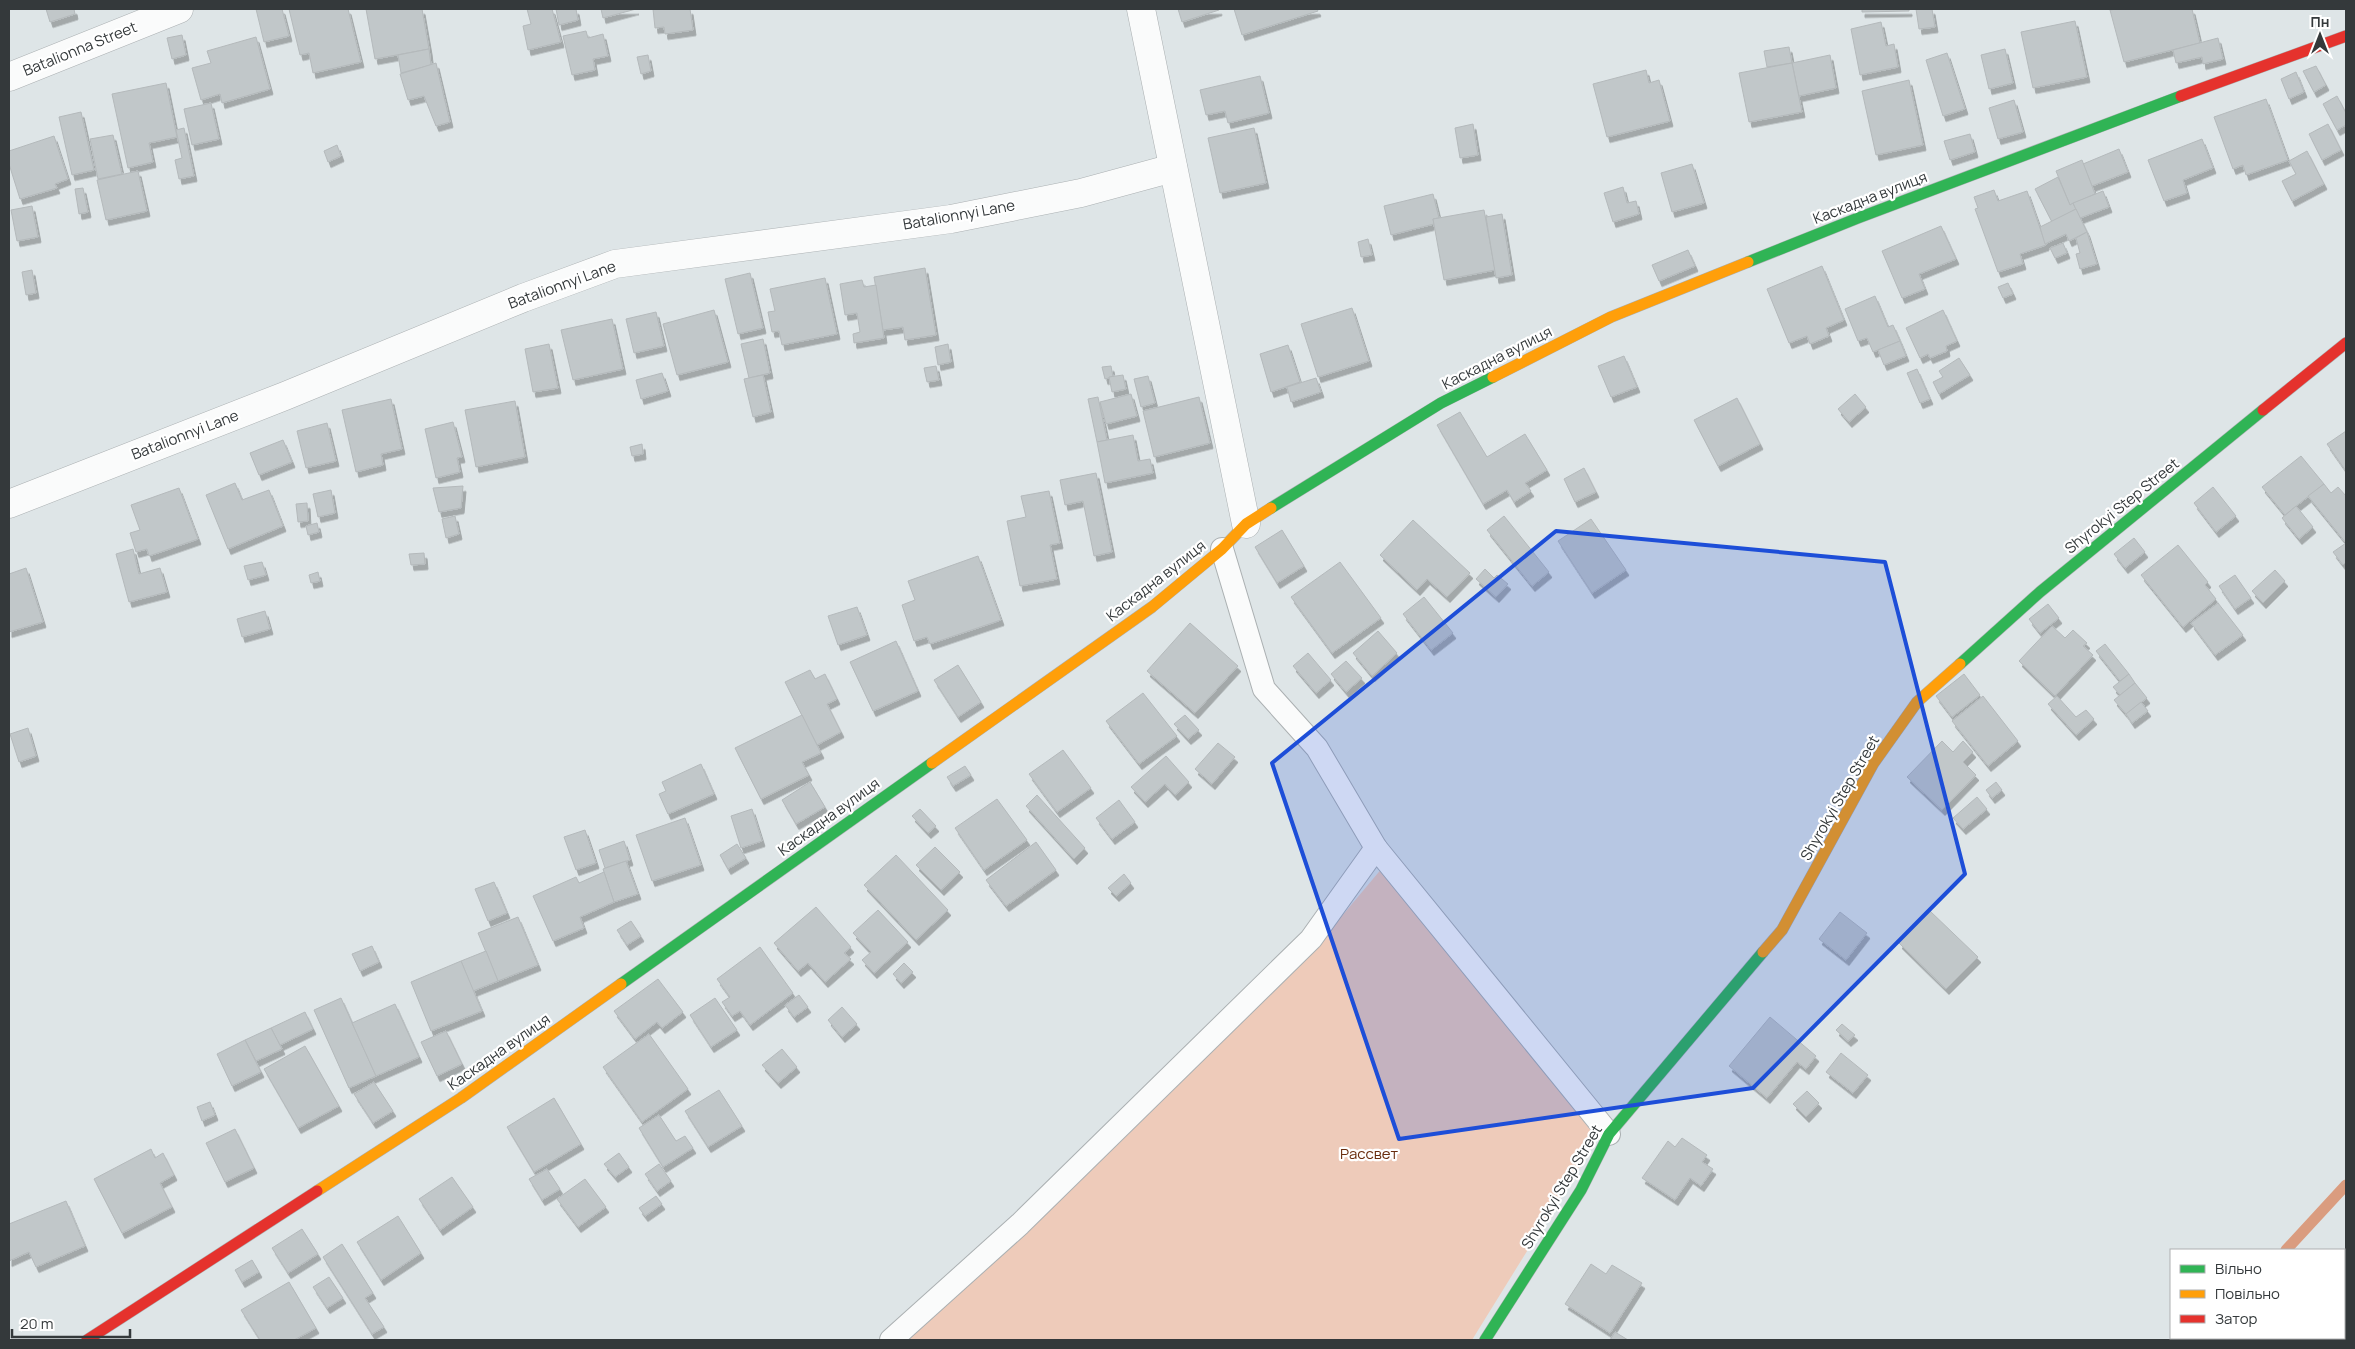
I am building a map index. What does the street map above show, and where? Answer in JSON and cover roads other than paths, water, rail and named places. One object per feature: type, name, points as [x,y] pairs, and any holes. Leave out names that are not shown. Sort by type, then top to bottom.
[{"type":"street","name":"Batalionna Street","points":[[9,77],[179,9]]},
{"type":"street","points":[[1141,9],[1246,524]]},
{"type":"street","name":"Каскадна вулиця","points":[[87,1340],[461,1098],[1152,606],[1222,549],[1246,524],[1440,403],[1611,317],[1858,218],[2225,79],[2346,36]]},
{"type":"street","name":"Batalionnyi Lane","points":[[9,504],[285,396],[523,298],[615,264],[951,219],[1081,193],[1174,168]]},
{"type":"street","name":"Shyrokyi Step Street","points":[[1486,1340],[1581,1190],[1609,1134],[1782,930],[1873,764],[1916,702],[2040,592],[2346,344]]},
{"type":"lane","points":[[1222,549],[1264,689],[1317,748],[1376,848],[1609,1134]]},
{"type":"lane","points":[[891,1340],[1020,1224],[1311,940],[1376,848]]},
{"type":"waterway","points":[[2287,1249],[2346,1185]]},
{"type":"park label","name":"Рассвет","points":[[1369,1154]]}]
